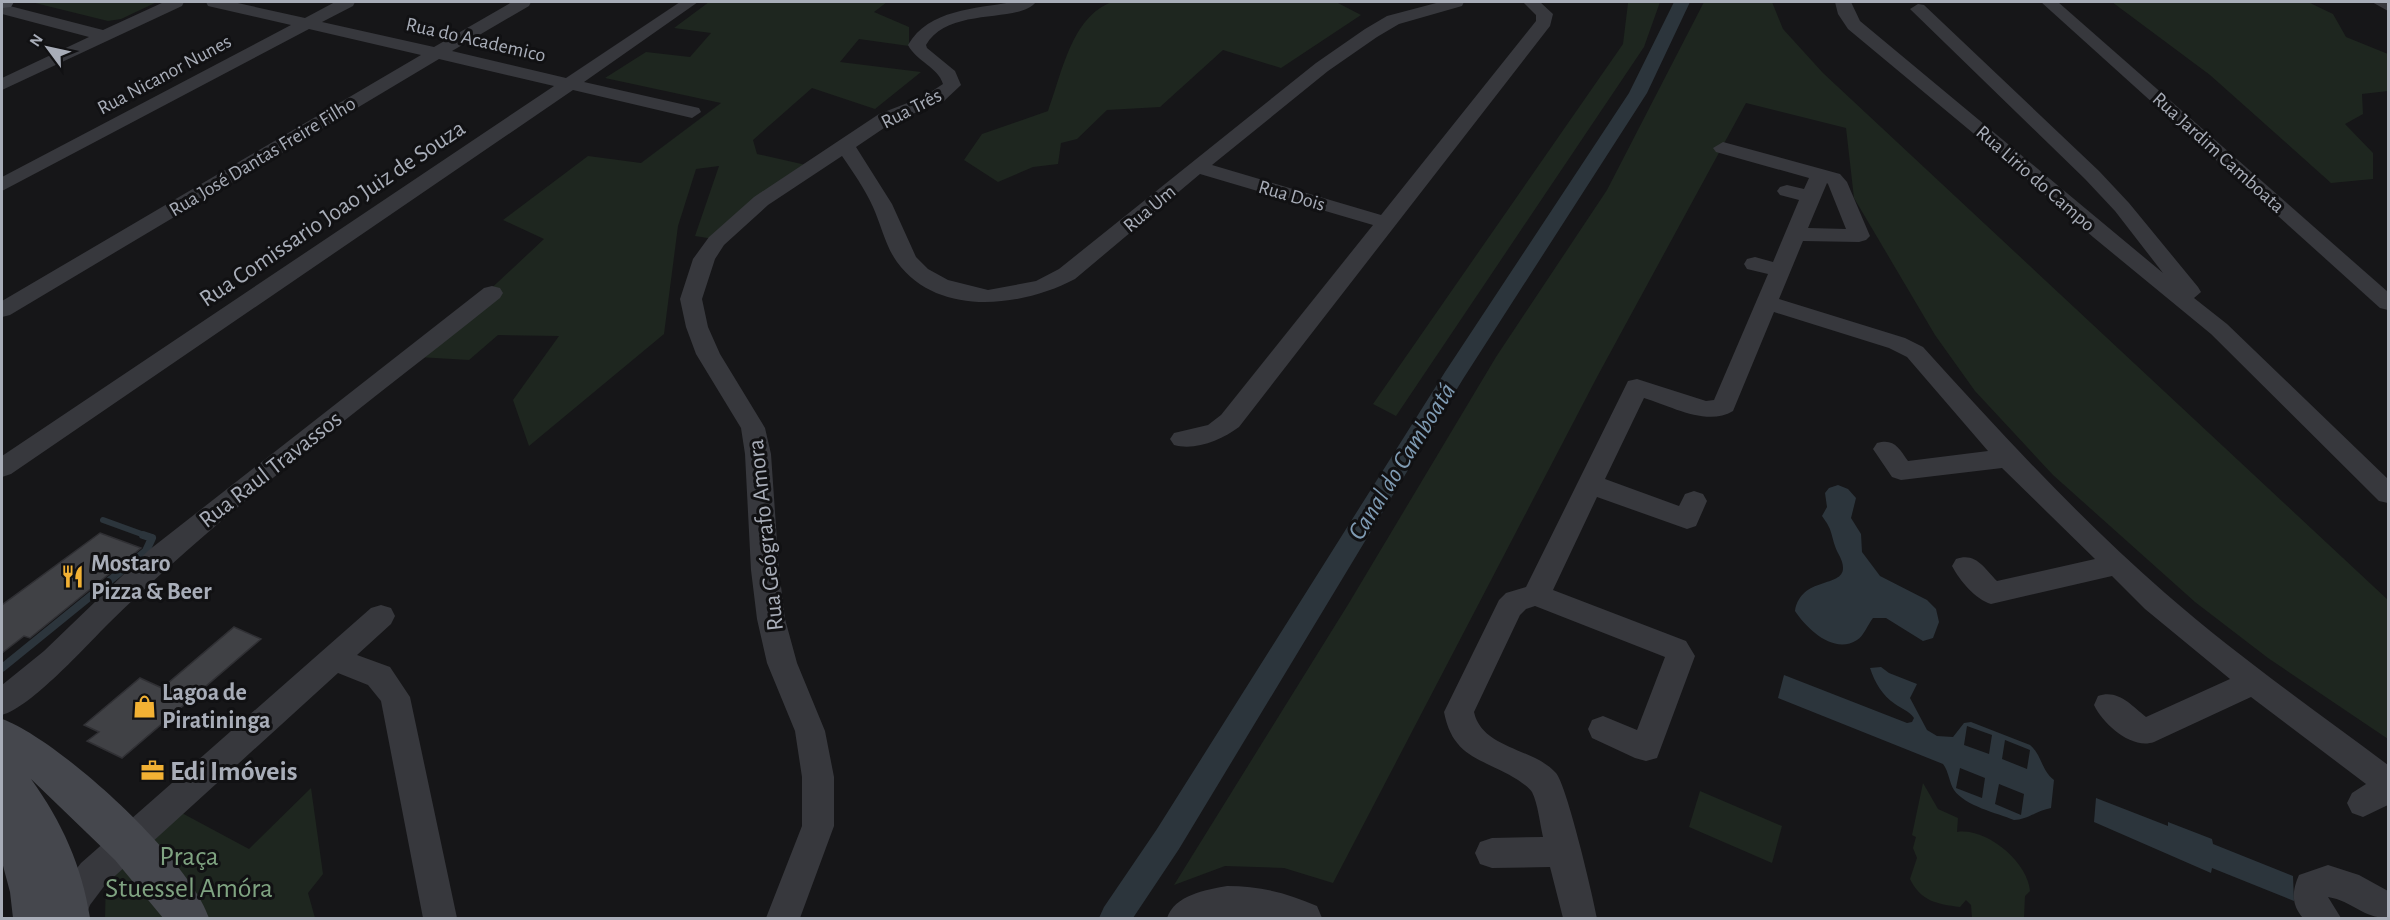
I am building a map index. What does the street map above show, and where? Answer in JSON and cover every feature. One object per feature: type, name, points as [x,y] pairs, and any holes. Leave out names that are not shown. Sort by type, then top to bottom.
[{"type":"street","points":[[2,84],[176,2]]},
{"type":"street","name":"Rua do Academico","points":[[214,2],[692,112]]},
{"type":"street","name":"Rua Nicanor Nunes","points":[[2,185],[347,2]]},
{"type":"street","name":"Rua José Dantas Freire Filho","points":[[2,310],[523,2]]},
{"type":"street","name":"Rua Comissario Joao Juiz de Souza","points":[[2,468],[690,2]]},
{"type":"street","name":"Rua Três","points":[[809,171],[886,118],[903,109],[936,98],[952,85],[949,75],[920,51],[917,45],[920,36],[929,28],[944,20],[1000,11],[1028,2]]},
{"type":"street","name":"Rua Um","points":[[846,146],[882,204],[906,259],[920,274],[948,288],[988,297],[1044,286],[1067,274],[1322,67],[1371,33],[1393,20],[1456,2]]},
{"type":"street","points":[[1183,439],[1216,432],[1230,421],[1544,22],[1545,14],[1531,2]]},
{"type":"street","name":"Rua Lirio do Campo","points":[[1843,2],[1846,14],[1854,25],[2010,154],[2100,233],[2219,329],[2388,494]]},
{"type":"street","name":"Rua Jardim Camboata","points":[[2049,2],[2388,303]]},
{"type":"street","points":[[2380,2],[2388,6]]},
{"type":"street","points":[[2,9],[104,36]]},
{"type":"street","name":"Rua Lirio do Campo","points":[[1918,9],[2100,183],[2219,329]]},
{"type":"street","points":[[1723,148],[1778,156],[1837,182],[1859,236],[1797,234]]},
{"type":"street","name":"Rua Dois","points":[[1197,168],[1387,223]]},
{"type":"street","points":[[809,171],[863,176]]},
{"type":"street","name":"Rua Geógrafo Amora","points":[[783,918],[818,826],[818,777],[810,730],[782,663],[771,619],[765,570],[758,454],[753,429],[708,354],[697,327],[691,299],[704,259],[716,241],[761,201],[809,171]]},
{"type":"street","points":[[1536,595],[1637,387],[1704,409],[1716,410],[1724,405],[1732,356],[1768,303],[1820,175]]},
{"type":"street","points":[[1787,191],[1812,197]]},
{"type":"street","points":[[1755,264],[1782,271]]},
{"type":"street","name":"Rua Raul Travassos","points":[[2,702],[54,659],[159,557],[492,292]]},
{"type":"street","points":[[1768,303],[1897,343],[1915,352],[2008,458],[2155,601],[2254,682],[2388,783]]},
{"type":"street","points":[[1886,449],[1901,471],[2008,458]]},
{"type":"street","points":[[1590,484],[1687,519],[1694,501]]},
{"type":"street","points":[[1966,566],[1990,593],[2116,565]]},
{"type":"street","points":[[1580,918],[1546,785],[1539,775],[1473,741],[1459,721],[1461,706],[1509,608],[1516,601],[1536,595],[1676,649],[1680,656],[1646,748],[1603,729]]},
{"type":"street","points":[[68,918],[76,896],[93,874],[381,616]]},
{"type":"street","points":[[332,658],[379,676],[395,697],[440,918]]},
{"type":"street","points":[[2109,705],[2142,733],[2254,682]]},
{"type":"street","points":[[2,736],[39,759],[153,867],[187,918]]},
{"type":"street","points":[[2,772],[30,807],[45,834],[65,888],[68,918]]},
{"type":"street","points":[[2,816],[14,838],[26,871],[35,918]]},
{"type":"street","points":[[1492,853],[1563,852]]},
{"type":"street","points":[[2324,918],[2310,901],[2310,886],[2316,881],[2330,881],[2346,886],[2383,908]]},
{"type":"street","points":[[1187,916],[1219,904],[1254,904],[1295,913],[1305,918]]},
{"type":"green space","points":[[31,2],[157,2],[121,19],[108,21]]},
{"type":"green space","points":[[709,2],[887,2],[874,12],[909,27],[909,46],[859,39],[840,62],[921,72],[875,109],[812,88],[753,140],[757,154],[806,165],[714,239],[695,236],[719,166],[696,169],[678,226],[664,334],[529,446],[513,400],[559,336],[498,335],[469,360],[418,357],[544,239],[503,220],[588,156],[641,163],[721,103],[605,78],[646,52],[690,57],[711,33],[674,28]]},
{"type":"green space","points":[[1112,2],[1336,2],[1361,15],[1281,68],[1223,50],[1160,107],[1107,110],[1077,139],[1061,143],[1058,164],[1033,167],[998,182],[964,160],[982,134],[1048,111],[1077,33],[1098,9]]},
{"type":"green space","points":[[1625,2],[1660,2],[1644,47],[1396,416],[1373,404],[1623,44],[1628,3]]},
{"type":"green space","points":[[1704,2],[1772,2],[1783,29],[1823,73],[2388,600],[2388,739],[2268,658],[2195,602],[2053,475],[1975,391],[1935,335],[1854,198],[1846,128],[1746,103],[1597,377],[1333,883],[1284,868],[1225,866],[1174,885],[1349,603],[1496,357],[1607,190]]},
{"type":"green space","points":[[2112,2],[2308,2],[2333,14],[2346,37],[2388,54],[2388,91],[2362,94],[2363,114],[2345,124],[2373,153],[2373,179],[2331,183],[2210,75]]},
{"type":"green space","points":[[1923,783],[1938,809],[1958,818],[1957,832],[1980,835],[2004,849],[2014,858],[2022,869],[2030,891],[2025,896],[2024,918],[1972,918],[1971,905],[1966,900],[1960,907],[1937,903],[1924,897],[1914,886],[1910,879],[1917,858],[1913,848],[1916,837],[1912,835]]},
{"type":"green space","name":"Praça Stuessel Amóra","points":[[311,788],[323,874],[308,893],[315,918],[105,918],[106,878],[180,812],[249,849]]},
{"type":"green space","points":[[1700,791],[1782,826],[1772,863],[1689,827]]},
{"type":"shaded area","points":[[1838,485],[1848,489],[1856,498],[1851,518],[1861,534],[1862,552],[1880,576],[1927,600],[1936,609],[1939,622],[1933,638],[1923,641],[1886,618],[1873,618],[1857,640],[1848,644],[1839,644],[1830,642],[1814,632],[1795,611],[1805,592],[1841,574],[1842,562],[1829,527],[1822,516],[1827,507],[1825,493],[1829,488]]},
{"type":"shaded area","points":[[1881,667],[1889,673],[1917,684],[1910,698],[1927,730],[1937,736],[1953,737],[1964,723],[1971,722],[2030,745],[2037,753],[2046,772],[2054,780],[2051,808],[2014,820],[1982,808],[1959,796],[1943,764],[1778,698],[1784,675],[1907,723],[1912,722],[1914,718],[1908,712],[1883,693],[1870,668]],"holes":[[[1967,726],[1992,735],[1989,754],[1964,745]],[[2005,740],[2030,750],[2027,769],[2002,759]],[[1960,768],[1985,778],[1982,798],[1956,788]],[[1999,784],[2024,794],[2021,815],[1995,804]]]},
{"type":"shaded area","points":[[2096,798],[2168,826],[2168,822],[2212,839],[2213,844],[2293,876],[2294,901],[2212,868],[2211,873],[2094,822]]},
{"type":"building","name":"Mostaro Pizza & Beer","points":[[100,533],[141,548],[30,638],[24,636],[2,653],[2,605]]},
{"type":"building","name":"Lagoa de Piratininga","points":[[234,627],[261,639],[122,758],[87,741],[99,732],[84,725],[140,678],[162,688]]},
{"type":"waterway","name":"Canal do Camboatá","points":[[1115,918],[1168,839],[1453,377],[1638,93],[1682,2]]},
{"type":"waterway","points":[[103,520],[147,536]]},
{"type":"waterway","points":[[2,668],[146,551],[152,538],[143,535]]},
{"type":"place","name":"Mostaro Pizza & Beer","points":[[73,577]]},
{"type":"place","name":"Lagoa de Piratininga","points":[[144,706]]},
{"type":"place","name":"Edi Imóveis","points":[[152,770]]}]
